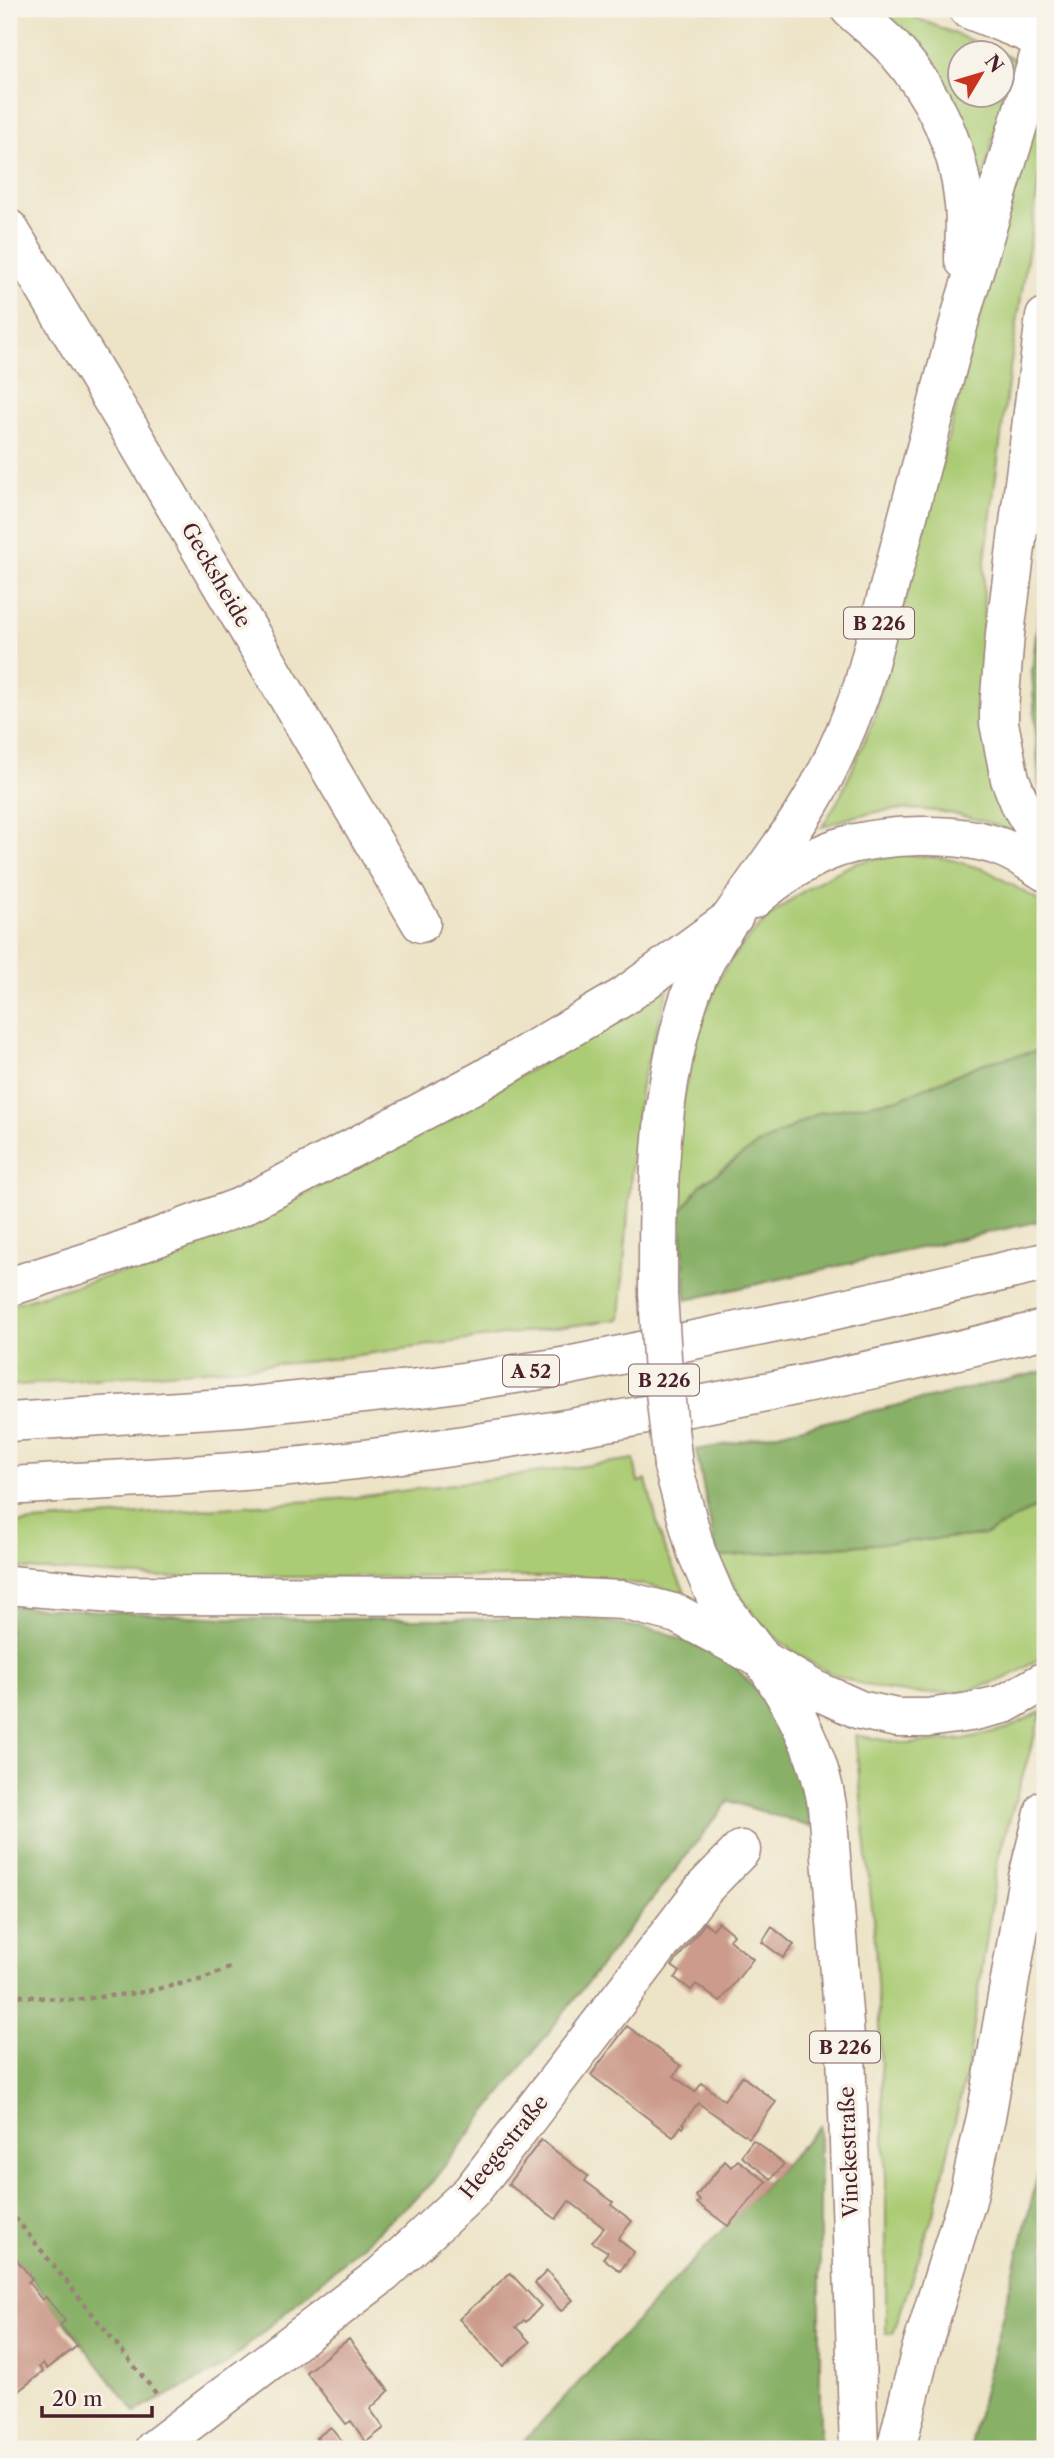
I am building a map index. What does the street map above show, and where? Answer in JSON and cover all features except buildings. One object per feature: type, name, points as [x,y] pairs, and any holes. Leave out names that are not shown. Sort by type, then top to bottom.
[{"type":"main road","points":[[850,9],[892,47],[921,82],[954,150],[965,207],[964,304]]},
{"type":"main road","points":[[968,9],[1045,38]]},
{"type":"main road","name":"B 226","points":[[763,1660],[717,1600],[696,1551],[673,1466],[658,1294],[658,1188],[665,1097],[678,1037],[694,986],[734,916],[808,805],[852,718],[964,304],[1045,38]]},
{"type":"main road","name":"Gecksheide","points":[[9,229],[421,923]]},
{"type":"main road","points":[[1045,317],[1040,385],[1005,634],[999,709],[999,723],[1010,779],[1021,806],[1045,846]]},
{"type":"main road","points":[[9,1287],[112,1254],[240,1207],[482,1080],[623,997],[734,916],[768,887],[835,849],[872,840],[934,836],[970,840],[1002,848],[1045,872]]},
{"type":"main road","name":"A 52","points":[[9,1422],[241,1407],[429,1387],[562,1367],[796,1320],[1045,1262]]},
{"type":"main road","points":[[9,1486],[243,1471],[412,1452],[704,1405],[817,1383],[1045,1329]]},
{"type":"main road","points":[[9,1585],[124,1595],[531,1596],[623,1600],[677,1614],[813,1689],[860,1710],[897,1718],[938,1716],[993,1707],[1004,1704],[1045,1681]]},
{"type":"main road","name":"Vinckestraße","points":[[763,1660],[791,1703],[810,1743],[822,1776],[827,1806],[846,2051],[859,2449]]},
{"type":"main road","points":[[896,2449],[921,2350],[967,2200],[986,2117],[1028,1877],[1045,1809]]},
{"type":"main road","name":"Heegestraße","points":[[168,2439],[383,2274],[471,2192],[704,1888],[741,1850]]},
{"type":"path","points":[[9,1995],[71,2000],[138,1993],[203,1979],[234,1966]]},
{"type":"path","points":[[9,2210],[168,2439]]},
{"type":"green space","points":[[883,9],[895,9],[965,38],[946,38],[946,108],[1002,108],[976,213],[881,12]]},
{"type":"green space","points":[[1016,60],[1022,63],[1016,74]]},
{"type":"green space","points":[[1045,83],[1045,143],[1009,375],[984,568],[983,681],[1006,808],[1013,831],[964,816],[918,810],[872,813],[822,827],[841,795],[874,719],[980,315]]},
{"type":"green space","points":[[1045,559],[1045,798],[1039,786],[1032,671]]},
{"type":"green space","points":[[899,854],[948,859],[986,870],[1045,904],[1045,1049],[984,1063],[898,1099],[819,1113],[755,1146],[701,1184],[680,1213],[680,1137],[687,1080],[703,1017],[726,968],[755,931],[811,886],[857,863]]},
{"type":"green space","points":[[671,979],[641,1084],[633,1148],[620,1319],[315,1361],[9,1386],[9,1305],[132,1269],[278,1209],[554,1057]]},
{"type":"green space","points":[[1045,1049],[1045,1220],[686,1300],[680,1213],[701,1185],[755,1146],[819,1113],[898,1099],[984,1063]]},
{"type":"green space","points":[[1045,1371],[1045,1503],[984,1535],[717,1557],[696,1450]]},
{"type":"green space","points":[[634,1459],[638,1482],[646,1480],[664,1548],[685,1592],[596,1577],[157,1577],[9,1568],[9,1524],[350,1498]]},
{"type":"green space","points":[[1045,1503],[1045,1655],[1008,1677],[980,1687],[951,1692],[890,1690],[832,1673],[805,1659],[781,1642],[753,1613],[717,1557],[984,1535]]},
{"type":"green space","points":[[9,1606],[244,1619],[592,1619],[661,1631],[728,1659],[775,1710],[799,1764],[811,1827],[729,1801],[428,2187],[222,2368],[135,2412],[9,2250]]},
{"type":"green space","points":[[1042,1711],[998,1858],[969,2060],[935,2209],[893,2334],[886,2333],[886,2177],[875,1940],[855,1735],[908,1744],[964,1739],[1008,1728]]},
{"type":"green space","points":[[820,2126],[820,2449],[516,2449]]},
{"type":"green space","points":[[1045,2147],[1045,2449],[969,2449]]}]
